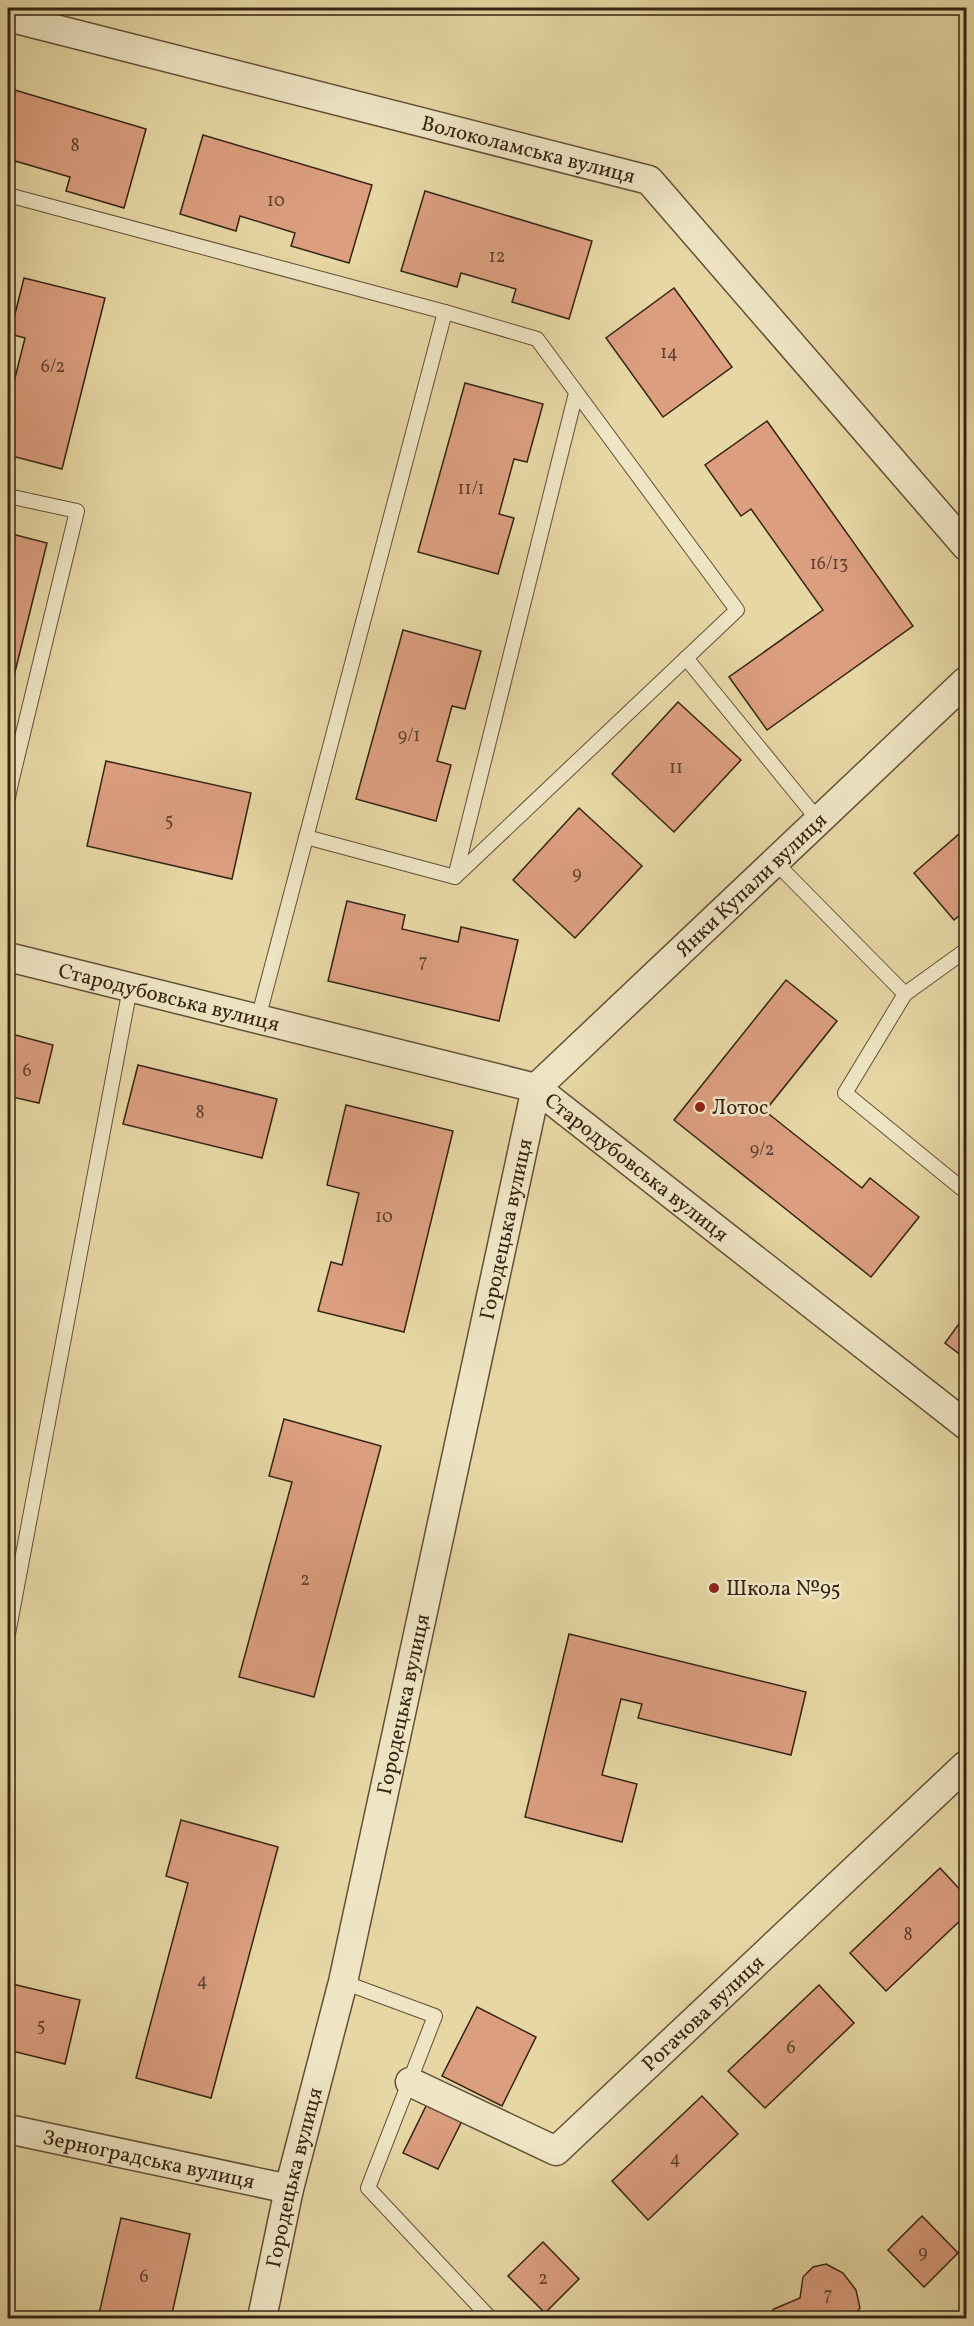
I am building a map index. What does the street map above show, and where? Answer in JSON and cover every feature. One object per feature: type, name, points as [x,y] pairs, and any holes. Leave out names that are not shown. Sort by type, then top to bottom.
[{"type":"street","name":"Волоколамська вулиця","points":[[8,17],[648,180],[966,546]]},
{"type":"street","name":"Янки Купали вулиця","points":[[536,1088],[966,681]]},
{"type":"street","name":"Стародубовська вулиця","points":[[8,957],[536,1088],[966,1425]]},
{"type":"street","name":"Городецька вулиця","points":[[262,2319],[289,2189],[343,1982],[536,1088]]},
{"type":"street","name":"Рогачова вулиця","points":[[410,2082],[556,2151],[966,1766]]},
{"type":"street","name":"Зерноградська вулиця","points":[[8,2129],[289,2189]]},
{"type":"lane","points":[[8,195],[445,312],[537,339],[737,610],[455,877]]},
{"type":"lane","points":[[258,1019],[445,312]]},
{"type":"lane","points":[[455,877],[576,393]]},
{"type":"lane","points":[[8,496],[77,511],[9,783],[8,798]]},
{"type":"lane","points":[[686,658],[819,821]]},
{"type":"lane","points":[[306,837],[455,877]]},
{"type":"lane","points":[[776,862],[905,994]]},
{"type":"lane","points":[[966,950],[905,994],[845,1093],[966,1192]]},
{"type":"lane","points":[[8,1634],[130,988]]},
{"type":"lane","points":[[343,1982],[435,2016],[368,2188],[490,2319]]},
{"type":"building","points":[[8,88],[146,129],[124,208],[66,191],[70,177],[15,161],[11,176],[8,175]]},
{"type":"building","points":[[203,135],[372,185],[349,263],[291,246],[295,233],[240,216],[236,231],[180,214]]},
{"type":"building","points":[[425,191],[592,241],[569,319],[512,302],[516,289],[461,273],[457,287],[401,271]]},
{"type":"building","points":[[24,278],[105,298],[62,469],[8,455],[8,393],[11,394],[25,338],[10,334]]},
{"type":"building","points":[[674,288],[732,367],[663,417],[606,338]]},
{"type":"building","points":[[465,383],[543,404],[527,462],[514,459],[499,514],[514,518],[498,574],[418,552]]},
{"type":"building","points":[[767,421],[913,626],[767,730],[729,677],[823,610],[751,509],[741,516],[705,465]]},
{"type":"building","points":[[8,533],[47,543],[8,700]]},
{"type":"building","points":[[403,630],[481,651],[465,709],[452,706],[437,761],[451,765],[436,821],[356,799]]},
{"type":"building","points":[[678,702],[741,760],[674,832],[612,774]]},
{"type":"building","points":[[106,761],[251,793],[232,879],[87,846]]},
{"type":"building","points":[[579,808],[642,866],[575,938],[513,880]]},
{"type":"building","points":[[966,828],[966,910],[954,920],[914,873]]},
{"type":"building","points":[[347,901],[405,915],[402,929],[458,942],[461,927],[518,940],[499,1021],[328,981]]},
{"type":"building","points":[[786,980],[837,1021],[765,1111],[862,1188],[870,1178],[919,1217],[871,1277],[674,1120]]},
{"type":"building","points":[[8,1033],[53,1045],[39,1103],[8,1096]]},
{"type":"building","points":[[138,1065],[277,1099],[262,1158],[123,1124]]},
{"type":"building","points":[[346,1105],[453,1131],[404,1332],[318,1311],[331,1262],[342,1265],[359,1193],[327,1185]]},
{"type":"building","points":[[966,1314],[966,1359],[945,1343]]},
{"type":"building","points":[[284,1419],[381,1446],[314,1697],[239,1677],[292,1482],[269,1476]]},
{"type":"building","points":[[569,1634],[806,1692],[791,1755],[638,1718],[642,1704],[621,1699],[602,1775],[637,1784],[622,1842],[525,1817]]},
{"type":"building","points":[[181,1820],[278,1847],[211,2098],[136,2078],[188,1883],[166,1876]]},
{"type":"building","points":[[940,1868],[966,1896],[966,1915],[886,1991],[850,1953]]},
{"type":"building","points":[[8,1983],[80,2000],[65,2064],[8,2050]]},
{"type":"building","points":[[819,1985],[854,2023],[765,2108],[728,2071]]},
{"type":"building","points":[[477,2007],[536,2037],[502,2106],[442,2076]]},
{"type":"building","points":[[702,2096],[738,2134],[648,2220],[612,2181]]},
{"type":"building","points":[[428,2102],[463,2119],[438,2169],[403,2153]]},
{"type":"building","points":[[922,2216],[958,2253],[924,2287],[888,2250]]},
{"type":"building","points":[[121,2218],[190,2234],[171,2318],[98,2318]]},
{"type":"building","points":[[543,2242],[579,2279],[545,2313],[508,2276]]},
{"type":"building","points":[[826,2264],[843,2273],[856,2290],[860,2308],[852,2318],[764,2318],[774,2309],[800,2298],[803,2277],[813,2267]]},
{"type":"place","name":"Лотос","points":[[700,1107]]},
{"type":"place","name":"Школа №95","points":[[714,1588]]}]
